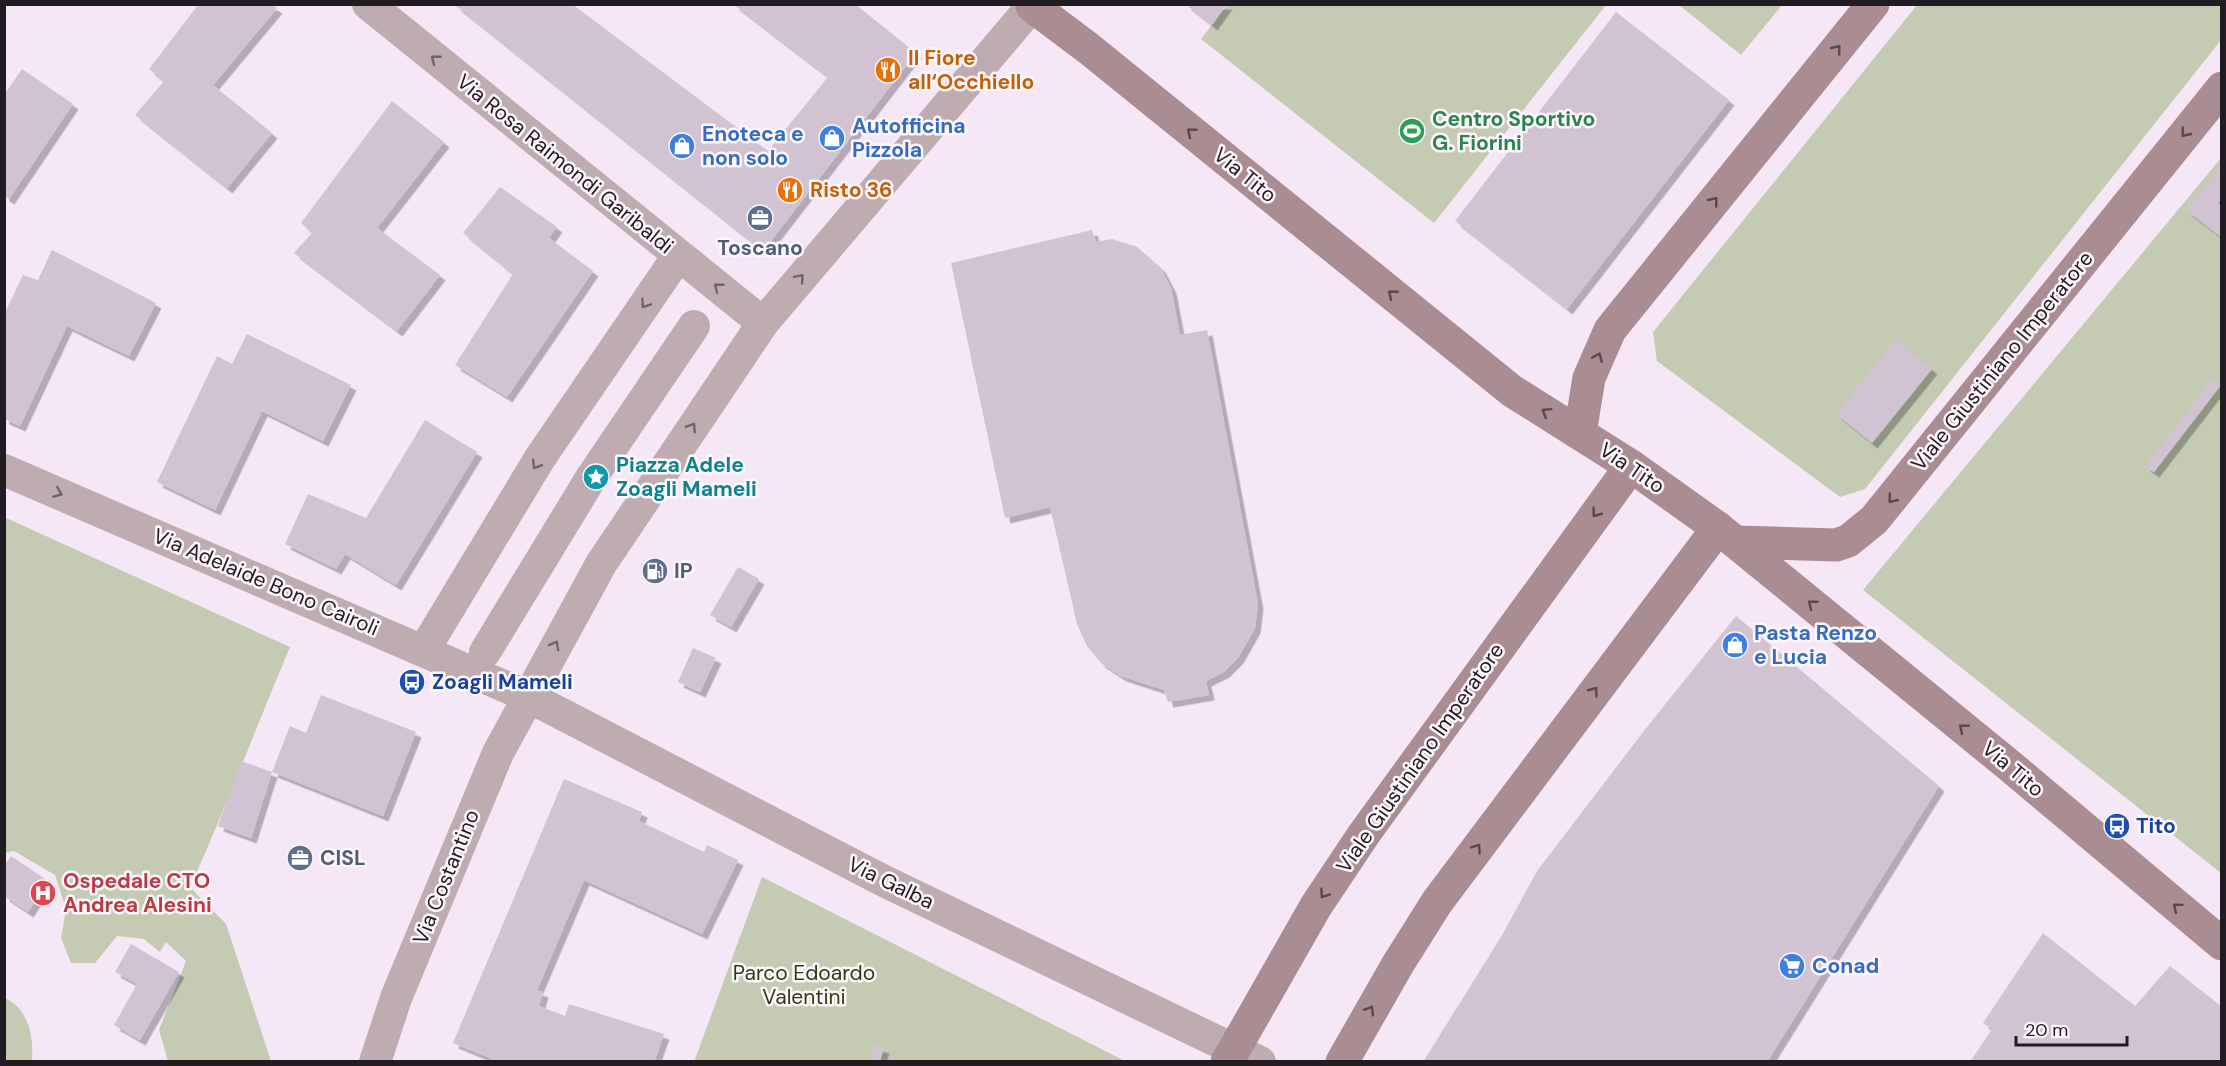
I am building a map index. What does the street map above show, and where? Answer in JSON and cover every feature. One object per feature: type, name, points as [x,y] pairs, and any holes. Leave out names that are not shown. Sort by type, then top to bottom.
[{"type":"street","name":"Via Rosa Raimondi Garibaldi","points":[[368,4],[763,323]]},
{"type":"street","points":[[1580,433],[1589,378],[1610,330],[1873,4]]},
{"type":"street","points":[[526,696],[601,564],[763,323],[1032,5]]},
{"type":"street","name":"Via Tito","points":[[1032,5],[1512,391],[1631,466],[1727,535],[2010,766],[2222,944]]},
{"type":"street","name":"Viale Giustiniano Imperatore","points":[[1727,535],[1836,545],[1848,541],[1874,520],[2222,88]]},
{"type":"street","points":[[424,650],[540,458],[678,256]]},
{"type":"street","points":[[485,652],[591,478],[694,326]]},
{"type":"street","name":"Viale Giustiniano Imperatore","points":[[1240,1058],[1316,906],[1358,843],[1631,466]]},
{"type":"street","name":"Via Adelaide Bono Cairoli","points":[[4,470],[526,696]]},
{"type":"street","points":[[1341,1062],[1437,902],[1727,535]]},
{"type":"street","name":"Via Galba","points":[[526,696],[884,881],[1240,1058]]},
{"type":"street","name":"Via Costantino","points":[[375,1062],[396,998],[460,840],[526,696]]},
{"type":"green space","name":"Centro Sportivo G. Fiorini","points":[[1227,5],[1606,5],[1434,223],[1201,39]]},
{"type":"green space","points":[[1679,5],[1782,5],[1741,55]]},
{"type":"green space","points":[[1917,5],[2221,5],[2221,40],[1865,489],[1840,497],[1657,361],[1653,332]]},
{"type":"green space","points":[[2221,158],[2221,873],[1863,590]]},
{"type":"green space","points":[[4,517],[290,647],[190,887],[226,924],[271,1061],[168,1061],[159,1030],[186,961],[166,942],[160,952],[144,939],[117,936],[95,963],[71,963],[61,938],[66,909],[55,875],[14,851],[5,853]]},
{"type":"green space","name":"Parco Edoardo Valentini","points":[[762,877],[1125,1061],[694,1062]]},
{"type":"green space","points":[[4,998],[19,1009],[28,1025],[32,1043],[32,1061],[5,1061]]},
{"type":"building","points":[[457,4],[572,4],[768,151],[828,77],[733,4],[855,4],[916,53],[763,251],[456,6]]},
{"type":"building","points":[[1185,4],[1227,4],[1212,25]]},
{"type":"building","points":[[198,5],[272,5],[277,8],[213,85],[272,133],[227,188],[135,115],[164,81],[149,69]]},
{"type":"building","points":[[1616,12],[1729,100],[1567,309],[1455,221]]},
{"type":"building","points":[[22,69],[73,104],[9,199],[4,196],[4,95]]},
{"type":"building","points":[[392,101],[444,142],[377,228],[440,275],[397,331],[294,253],[312,233],[301,223]]},
{"type":"building","points":[[2222,165],[2222,199],[2218,203],[2222,206],[2222,238],[2186,210]]},
{"type":"building","points":[[500,187],[557,227],[549,238],[593,271],[507,397],[455,365],[513,274],[463,233]]},
{"type":"building","points":[[1092,230],[1096,242],[1112,239],[1137,247],[1160,267],[1171,288],[1180,335],[1207,330],[1258,604],[1255,628],[1238,658],[1224,672],[1206,681],[1209,695],[1168,702],[1164,690],[1121,676],[1101,663],[1087,646],[1077,624],[1050,507],[1005,518],[951,263]]},
{"type":"building","points":[[52,250],[156,303],[129,356],[67,326],[20,426],[4,419],[4,315],[23,275],[38,280]]},
{"type":"building","points":[[247,334],[351,385],[323,441],[262,411],[215,510],[157,482],[217,356],[232,364]]},
{"type":"building","points":[[1896,339],[1932,369],[1872,443],[1836,414]]},
{"type":"building","points":[[2213,378],[2221,385],[2154,472],[2145,466]]},
{"type":"building","points":[[425,420],[477,452],[396,585],[345,554],[336,569],[285,544],[308,494],[366,518]]},
{"type":"building","points":[[738,567],[759,579],[731,627],[710,615]]},
{"type":"building","points":[[1736,616],[1939,786],[1767,1062],[1423,1062],[1501,937],[1537,871],[1647,727]]},
{"type":"building","points":[[693,648],[716,658],[700,692],[678,682]]},
{"type":"building","points":[[321,695],[416,732],[383,816],[272,772],[290,726],[306,733]]},
{"type":"building","points":[[241,761],[272,772],[251,838],[218,826]]},
{"type":"building","points":[[564,779],[642,812],[639,821],[704,852],[707,845],[738,860],[702,934],[584,880],[537,990],[543,992],[539,1006],[565,1016],[569,1004],[664,1034],[654,1062],[499,1062],[453,1043]]},
{"type":"building","points":[[11,856],[48,881],[28,912],[4,896],[4,866]]},
{"type":"building","points":[[2043,933],[2135,1006],[2170,966],[2222,1007],[2222,1062],[1970,1062],[1992,1029],[1983,1023]]},
{"type":"building","points":[[131,944],[179,972],[140,1040],[114,1025],[137,984],[115,972]]},
{"type":"building","points":[[873,1045],[884,1048],[880,1061],[870,1058]]},
{"type":"place","name":"Il Fiore all‘Occhiello","points":[[888,70]]},
{"type":"place","name":"Centro Sportivo G. Fiorini","points":[[1412,131]]},
{"type":"place","name":"Autofficina Pizzola","points":[[832,138]]},
{"type":"place","name":"Enoteca e non solo","points":[[682,146]]},
{"type":"place","name":"Risto 36","points":[[790,190]]},
{"type":"place","name":"Toscano","points":[[760,218]]},
{"type":"place","name":"Piazza Adele Zoagli Mameli","points":[[596,477]]},
{"type":"place","name":"IP","points":[[655,571]]},
{"type":"place","name":"Pasta Renzo e Lucia","points":[[1735,645]]},
{"type":"place","name":"Zoagli Mameli","points":[[412,682]]},
{"type":"place","name":"Tito","points":[[2117,826]]},
{"type":"place","name":"CISL","points":[[300,858]]},
{"type":"place","name":"Ospedale CTO Andrea Alesini","points":[[43,893]]},
{"type":"place","name":"Conad","points":[[1792,966]]}]
